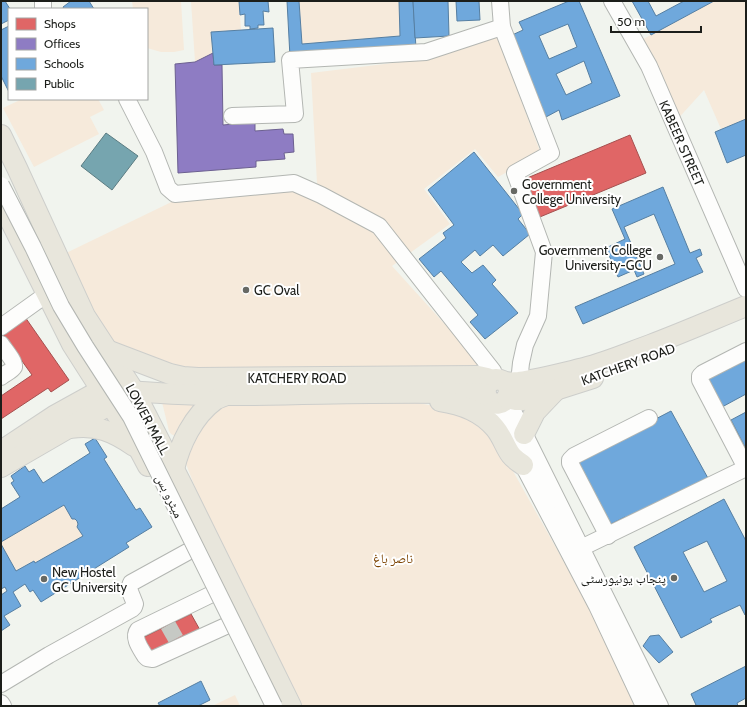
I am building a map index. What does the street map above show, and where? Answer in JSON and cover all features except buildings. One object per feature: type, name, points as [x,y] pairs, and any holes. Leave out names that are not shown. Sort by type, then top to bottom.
[{"type":"main road","name":"LOWER MALL","points":[[1,135],[21,175],[85,316],[134,391],[291,706]]},
{"type":"main road","name":"LOWER MALL","points":[[1,202],[72,344],[139,449],[191,550],[266,706]]},
{"type":"main road","points":[[500,390],[556,374],[597,365],[680,334],[746,306]]},
{"type":"main road","name":"KATCHERY ROAD","points":[[107,350],[170,374],[183,377],[478,376],[487,378],[500,390],[516,400],[524,400],[599,376],[746,319]]},
{"type":"main road","name":"KATCHERY ROAD","points":[[134,391],[166,394],[226,395],[405,393],[500,390]]},
{"type":"main road","points":[[524,434],[534,412],[556,390]]},
{"type":"main road","points":[[1,451],[54,416],[106,397],[134,391]]},
{"type":"main road","points":[[405,393],[456,404],[477,412],[496,429],[511,455],[523,465]]},
{"type":"main road","points":[[174,469],[185,438],[193,423],[205,408],[216,399],[226,395]]},
{"type":"main road","points":[[1,467],[69,428],[106,397]]},
{"type":"main road","points":[[69,428],[79,426],[113,432],[139,449]]},
{"type":"street","points":[[500,1],[502,27],[551,153],[515,173],[544,252],[538,316],[525,346],[521,363],[500,390]]},
{"type":"street","name":"KABEER STREET","points":[[612,1],[648,66],[746,289]]},
{"type":"street","points":[[232,116],[294,114],[290,60],[426,52],[502,27]]},
{"type":"street","points":[[128,100],[154,152],[168,188],[175,194],[294,183],[321,195],[379,226],[493,371],[523,465],[597,606],[644,706]]},
{"type":"street","name":"میٹرو بس","points":[[1,185],[61,306],[131,417],[274,706]]},
{"type":"street","points":[[1,327],[47,294]]},
{"type":"street","points":[[1,344],[13,361],[14,366],[1,377]]},
{"type":"street","points":[[581,548],[746,468],[700,380],[700,376],[703,373],[746,351]]},
{"type":"street","points":[[500,390],[524,434],[660,706]]},
{"type":"street","points":[[608,536],[570,463],[570,460],[574,456],[649,418]]},
{"type":"street","points":[[1,684],[49,655],[132,609],[135,604],[129,589],[132,582],[191,550]]},
{"type":"street","points":[[212,594],[166,621],[138,630],[136,633],[137,640],[145,656],[152,659],[178,644],[228,625]]},
{"type":"green space","points":[[132,1],[181,1],[184,50],[161,52],[148,48],[148,8],[133,8]]},
{"type":"green space","points":[[191,1],[239,1],[241,30],[213,53],[195,62]]},
{"type":"green space","points":[[299,1],[399,1],[400,36],[302,44]]},
{"type":"green space","points":[[714,1],[746,1],[746,119],[721,129],[704,90],[674,123],[636,43]]},
{"type":"green space","name":"GC Oval","points":[[497,35],[541,154],[498,177],[475,149],[424,189],[450,224],[392,266],[490,374],[209,371],[171,367],[113,347],[62,255],[190,193],[317,183],[311,73],[417,60]]},
{"type":"green space","points":[[20,100],[99,100],[104,110],[90,117],[99,134],[34,167],[3,108]]},
{"type":"green space","points":[[213,397],[175,436],[171,434],[161,398]]},
{"type":"green space","name":"ناصر باغ","points":[[406,401],[475,413],[486,423],[605,635],[636,706],[302,706],[200,500],[186,464],[188,446],[220,402]]},
{"type":"green space","points":[[64,505],[77,521],[77,527],[83,536],[35,563],[34,561],[16,571],[1,542]]},
{"type":"green space","points":[[235,695],[240,706],[212,706]]},
{"type":"tunnel","points":[[168,625],[177,641]]},
{"type":"place","name":"Government College University","points":[[514,191]]},
{"type":"place","name":"Government College University-GCU","points":[[660,257]]},
{"type":"place","name":"GC Oval","points":[[246,290]]},
{"type":"place","name":"پنجاب یونیورسٹی","points":[[674,578]]},
{"type":"place","name":"New Hostel GC University","points":[[44,579]]}]
